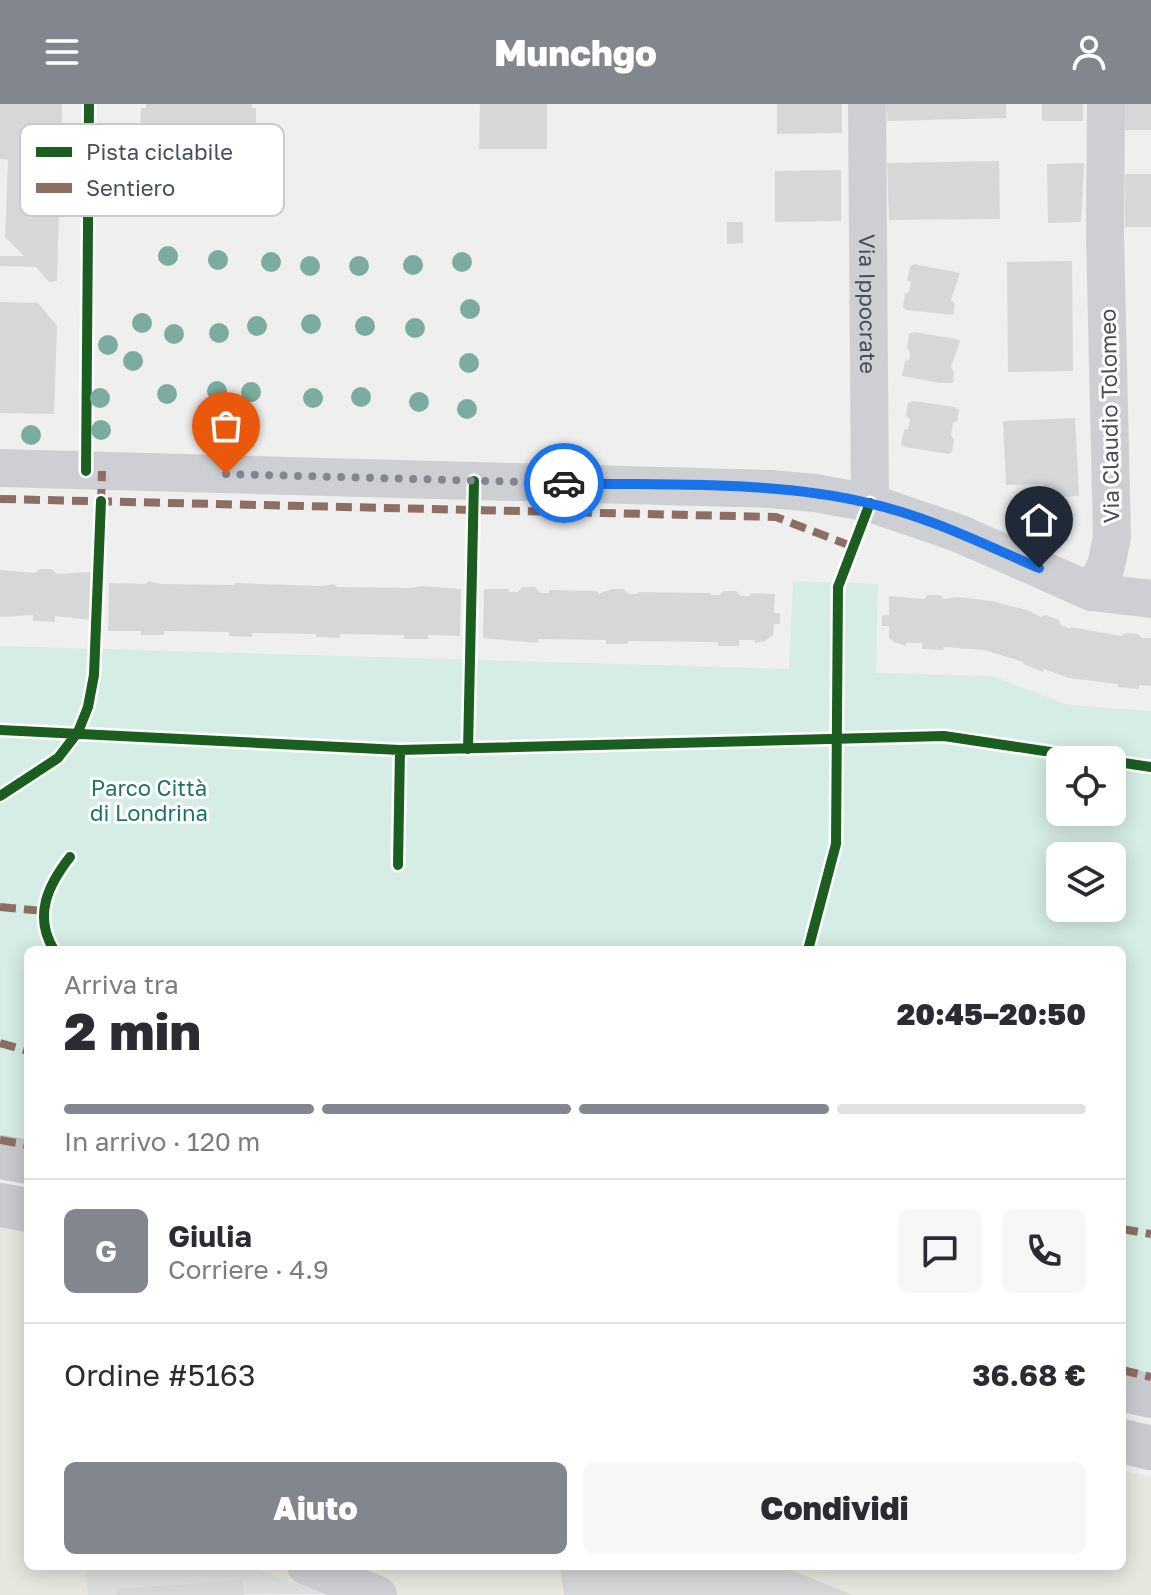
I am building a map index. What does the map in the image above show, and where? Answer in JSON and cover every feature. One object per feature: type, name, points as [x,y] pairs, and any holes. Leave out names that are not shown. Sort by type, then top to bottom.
[{"type":"main road","points":[[0,1157],[24,1161]]},
{"type":"main road","points":[[0,1205],[24,1209]]},
{"type":"main road","points":[[1126,1390],[1151,1396]]},
{"type":"main road","points":[[1126,1442],[1151,1448]]},
{"type":"street","name":"Via Ippocrate","points":[[867,104],[870,503]]},
{"type":"street","name":"Via Claudio Tolomeo","points":[[1092,592],[1106,566],[1112,537],[1105,236],[1106,104]]},
{"type":"street","points":[[0,468],[770,489],[815,493],[870,503],[958,533],[1092,592],[1151,599]]},
{"type":"street","points":[[316,1570],[378,1595]]},
{"type":"shaded area","points":[[0,1228],[24,1231],[24,1570],[85,1570],[88,1595],[0,1595]]},
{"type":"shaded area","points":[[1126,1471],[1151,1477],[1151,1595],[326,1595],[259,1570],[1126,1570]]},
{"type":"shaded area","points":[[85,1570],[259,1570],[324,1594],[88,1595]]},
{"type":"green space","name":"Parco Città di Londrina","points":[[793,581],[878,584],[876,673],[993,676],[1068,705],[1151,711],[1151,1381],[1126,1375],[1126,946],[24,946],[24,1144],[0,1141],[0,646],[789,669]]},
{"type":"building","points":[[0,104],[62,104],[61,124],[20,124],[20,216],[59,216],[57,281],[49,282],[36,267],[0,266],[0,256],[24,256],[5,237],[8,160],[0,159]]},
{"type":"building","points":[[146,104],[252,104],[252,108],[256,108],[256,124],[140,124],[141,108],[146,108]]},
{"type":"building","points":[[480,104],[547,104],[547,149],[479,149]]},
{"type":"building","points":[[777,104],[842,104],[842,133],[777,134]]},
{"type":"building","points":[[886,104],[1006,104],[1006,118],[887,121]]},
{"type":"building","points":[[1042,104],[1083,104],[1083,121],[1042,121]]},
{"type":"building","points":[[1124,104],[1151,104],[1151,130],[1125,130]]},
{"type":"building","points":[[999,161],[1000,219],[889,220],[887,163]]},
{"type":"building","points":[[1084,163],[1081,222],[1048,223],[1047,164]]},
{"type":"building","points":[[841,170],[841,221],[775,222],[775,171]]},
{"type":"building","points":[[1125,174],[1151,174],[1151,227],[1125,227]]},
{"type":"building","points":[[727,222],[743,222],[743,243],[727,244]]},
{"type":"building","points":[[1072,261],[1073,371],[1008,372],[1007,262]]},
{"type":"building","points":[[914,264],[960,273],[951,300],[955,303],[953,315],[906,310],[903,307],[911,282],[907,280],[910,266]]},
{"type":"building","points":[[0,302],[38,303],[57,326],[54,414],[0,413]]},
{"type":"building","points":[[914,332],[960,341],[951,367],[953,383],[902,376],[905,361],[910,356],[907,348],[909,334]]},
{"type":"building","points":[[913,401],[959,410],[951,435],[954,440],[952,452],[948,454],[901,444],[910,419],[906,416],[908,403]]},
{"type":"building","points":[[1075,418],[1079,496],[1044,498],[1043,484],[1006,485],[1003,421]]},
{"type":"building","points":[[40,569],[52,569],[57,574],[91,572],[90,620],[55,616],[55,622],[33,621],[33,615],[0,617],[0,570],[35,573]]},
{"type":"building","points":[[148,581],[161,584],[335,584],[337,587],[461,589],[460,636],[428,635],[428,639],[404,639],[404,635],[340,634],[340,638],[316,637],[316,634],[252,633],[252,637],[229,636],[229,632],[164,631],[164,635],[141,635],[141,631],[108,631],[109,583],[146,584]]},
{"type":"building","points":[[523,587],[535,587],[540,593],[549,593],[549,590],[598,591],[598,594],[624,589],[629,594],[719,595],[724,591],[736,591],[741,596],[750,596],[750,593],[775,594],[774,613],[780,613],[780,624],[774,624],[773,635],[765,641],[739,640],[739,646],[718,646],[718,642],[628,641],[628,644],[606,644],[606,640],[538,639],[538,643],[483,638],[484,589],[518,592]]},
{"type":"building","points":[[927,595],[940,595],[944,599],[957,597],[992,601],[1041,617],[1046,615],[1070,629],[1121,636],[1138,634],[1142,638],[1151,638],[1151,686],[1139,685],[1139,689],[1118,687],[1118,684],[1069,678],[1044,669],[1043,672],[1024,662],[984,650],[922,649],[922,643],[906,643],[906,646],[894,642],[889,638],[889,626],[882,626],[882,615],[889,615],[889,596],[924,599]]},
{"type":"building","points":[[561,1570],[791,1570],[853,1595],[564,1595]]},
{"type":"building","points":[[243,1580],[244,1595],[117,1595],[117,1589]]},
{"type":"marked path","points":[[101,505],[102,471]]},
{"type":"marked path","points":[[0,499],[776,517],[854,547]]},
{"type":"marked path","points":[[0,907],[44,911]]},
{"type":"marked path","points":[[0,1043],[24,1050]]},
{"type":"marked path","points":[[0,1140],[24,1144]]},
{"type":"marked path","points":[[1126,1230],[1151,1234]]},
{"type":"marked path","points":[[1126,1371],[1151,1377]]},
{"type":"cycle path","points":[[89,104],[89,124]]},
{"type":"cycle path","points":[[86,471],[88,216]]},
{"type":"cycle path","points":[[468,749],[474,481]]},
{"type":"cycle path","points":[[0,796],[58,758],[78,732],[88,707],[94,675],[101,501]]},
{"type":"cycle path","points":[[809,946],[836,844],[838,587],[870,503]]},
{"type":"cycle path","points":[[0,730],[400,750],[944,736],[1151,767]]},
{"type":"cycle path","points":[[398,865],[400,750]]},
{"type":"cycle path","points":[[52,946],[45,925],[46,901],[55,879],[70,857]]},
{"type":"way so far","points":[[226,474],[564,483]]},
{"type":"route","points":[[564,483],[815,493],[870,503],[922,519],[1039,568]]}]
